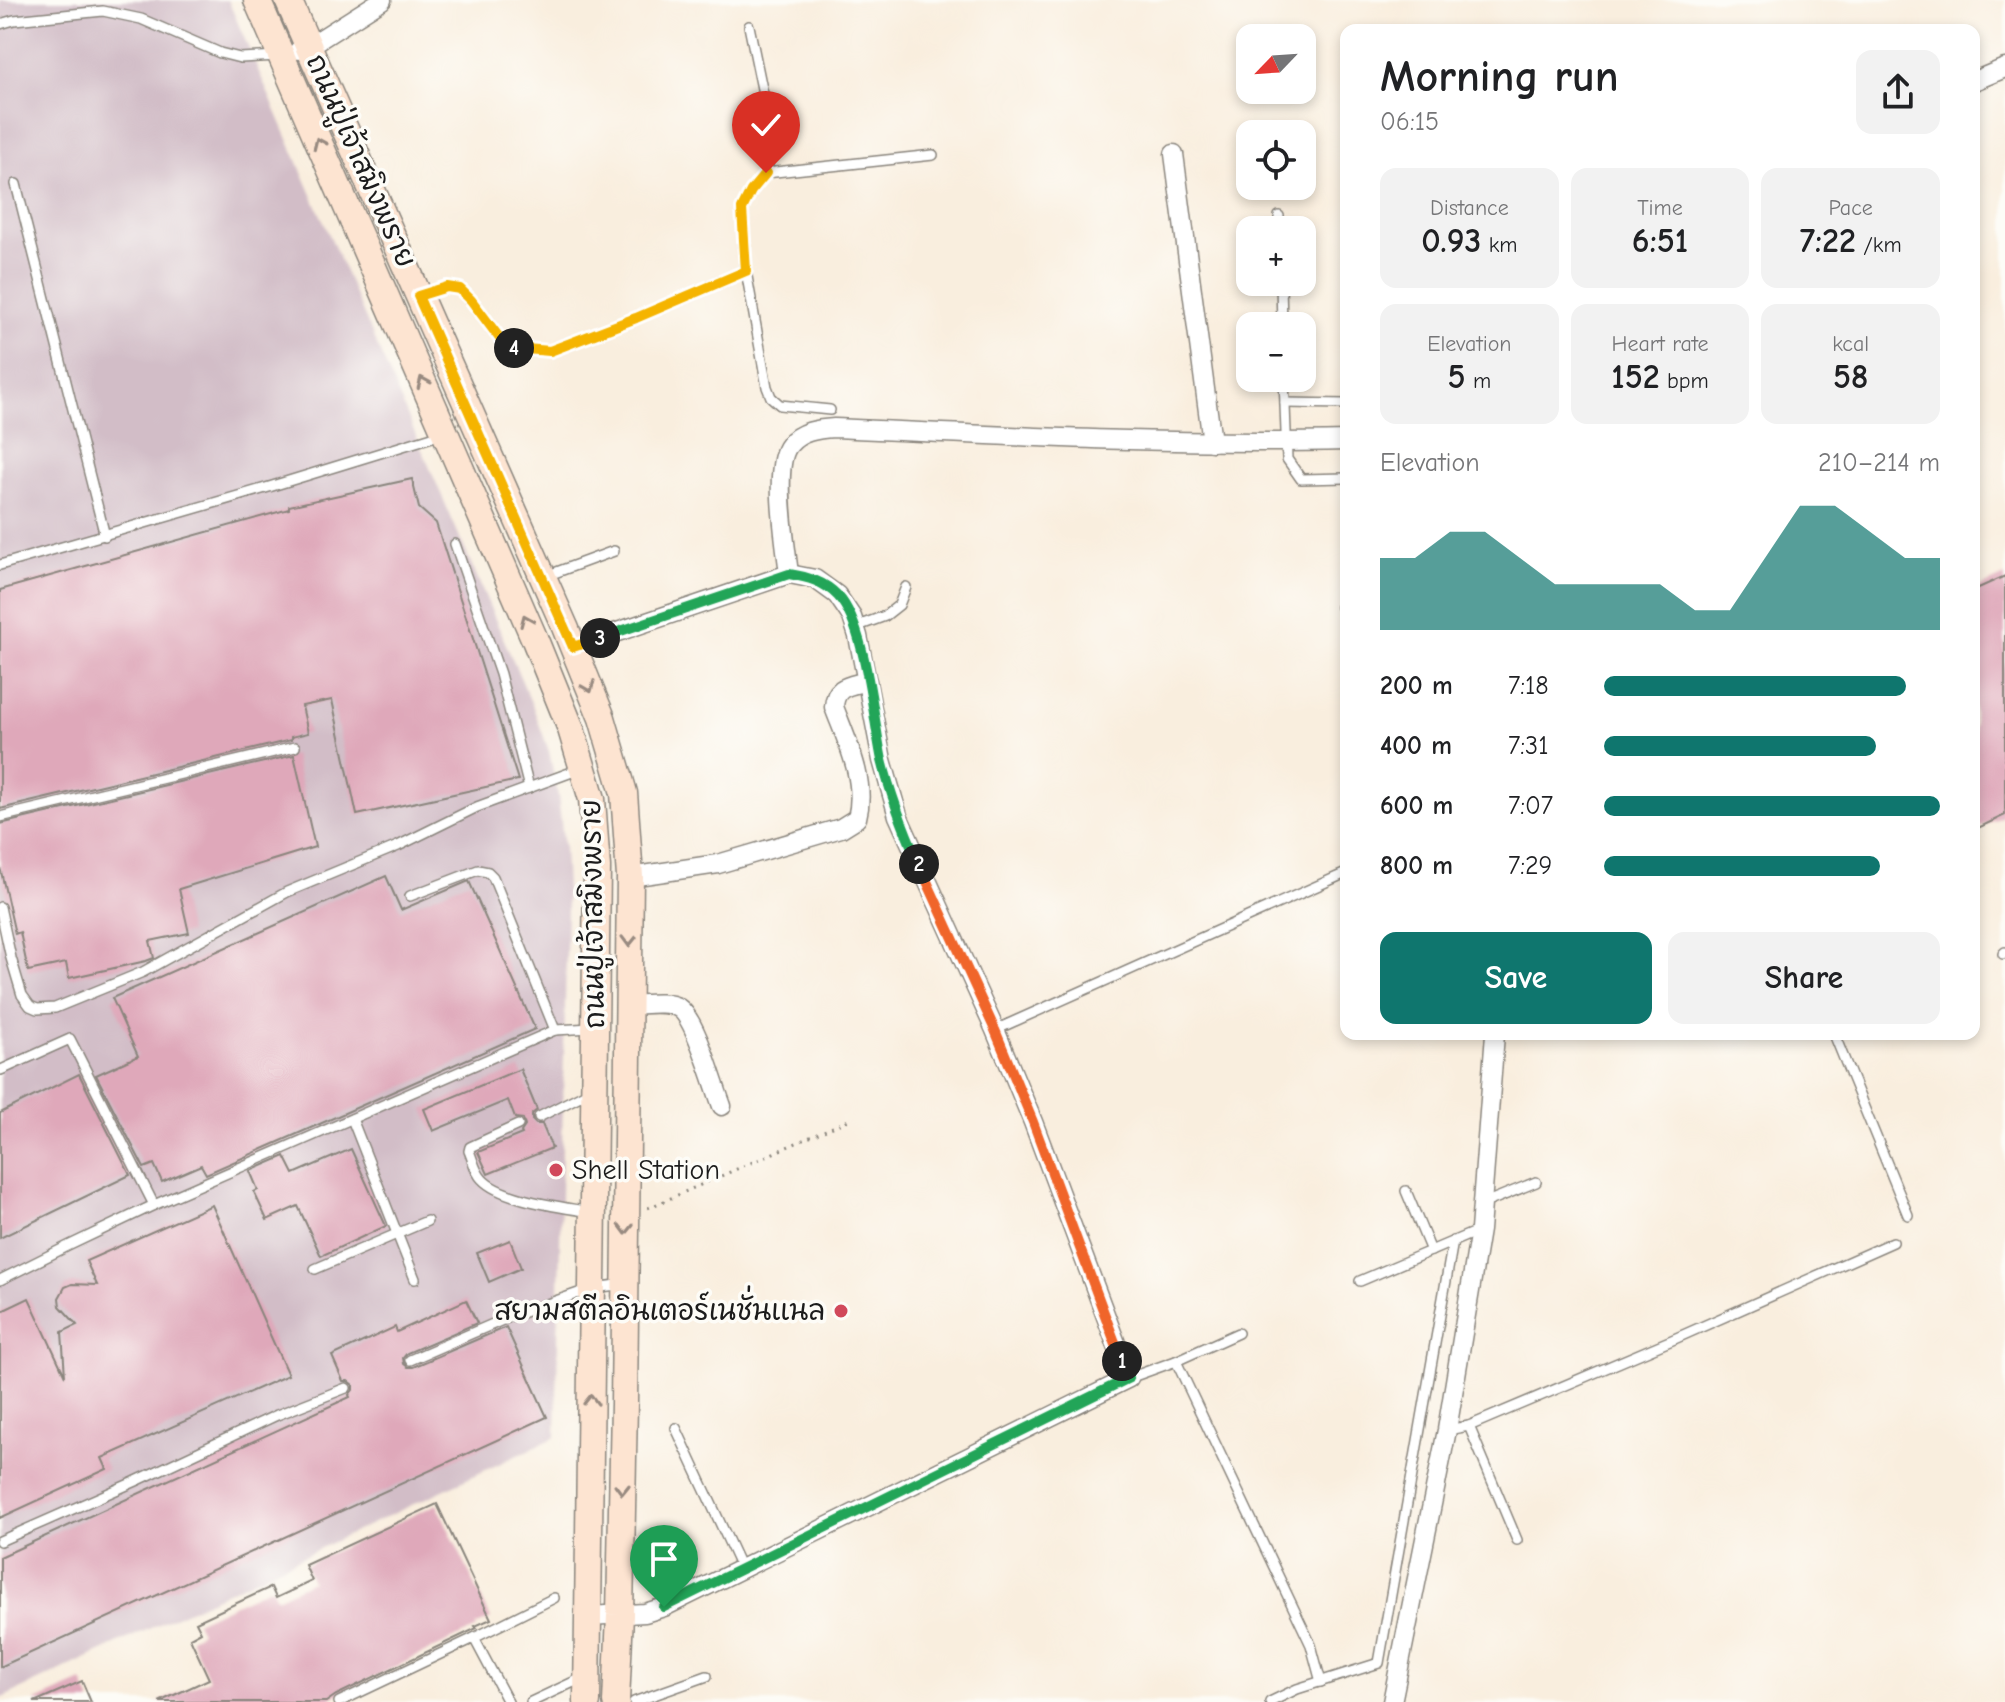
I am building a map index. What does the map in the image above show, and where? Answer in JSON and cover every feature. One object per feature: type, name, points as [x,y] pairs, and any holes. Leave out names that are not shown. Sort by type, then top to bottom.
[{"type":"main road","name":"ถนนปู่เจ้าสมิงพราย","points":[[257,0],[545,665],[571,729],[592,799],[597,868],[587,1702]]},
{"type":"main road","name":"ถนนปู่เจ้าสมิงพราย","points":[[288,0],[573,647],[602,718],[624,793],[630,877],[620,1615],[616,1702]]},
{"type":"street","points":[[281,56],[308,47],[382,0]]},
{"type":"street","points":[[1980,78],[2005,68]]},
{"type":"street","points":[[1174,154],[1212,442]]},
{"type":"street","points":[[789,574],[781,494],[782,461],[786,447],[812,430],[834,428],[1062,439],[1340,441]]},
{"type":"street","points":[[573,647],[789,574],[815,579],[837,595],[855,627],[882,760],[898,816],[1033,1122],[1129,1378],[664,1607],[645,1613],[588,1616]]},
{"type":"street","points":[[630,877],[718,864],[841,828],[857,818],[861,803],[858,776],[834,707],[835,696],[842,688],[867,681]]},
{"type":"street","points":[[628,1005],[663,1004],[678,1008],[687,1017],[722,1106]]},
{"type":"street","points":[[1392,1702],[1447,1430],[1480,1230],[1495,1040]]},
{"type":"lane","points":[[0,24],[103,11],[141,19],[220,53],[240,58],[281,56]]},
{"type":"lane","points":[[749,26],[767,113],[771,149],[766,173],[751,191],[742,209],[746,271],[767,387],[771,397],[780,405],[830,410]]},
{"type":"lane","points":[[766,173],[933,155]]},
{"type":"lane","points":[[16,184],[105,536]]},
{"type":"lane","points":[[418,296],[447,287],[460,289],[501,340],[514,348],[550,351],[746,271]]},
{"type":"lane","points":[[1285,392],[1287,459],[1301,479],[1340,478]]},
{"type":"lane","points":[[1285,403],[1340,404]]},
{"type":"lane","points":[[0,565],[445,433]]},
{"type":"lane","points":[[455,544],[500,674],[529,788]]},
{"type":"lane","points":[[543,577],[614,551]]},
{"type":"lane","points":[[855,627],[885,616],[899,605],[906,587]]},
{"type":"lane","points":[[0,817],[295,747]]},
{"type":"lane","points":[[0,907],[22,995],[30,1006],[37,1009],[55,1008],[143,972],[287,892],[398,846],[477,807],[583,767]]},
{"type":"lane","points":[[410,896],[478,870],[488,872],[493,877],[555,1030]]},
{"type":"lane","points":[[995,1030],[1340,876]]},
{"type":"lane","points":[[0,1280],[154,1205],[555,1030],[595,1028]]},
{"type":"lane","points":[[1,1070],[70,1039],[154,1205]]},
{"type":"lane","points":[[1836,1040],[1908,1215]]},
{"type":"lane","points":[[539,1117],[595,1089]]},
{"type":"lane","points":[[352,1119],[415,1279]]},
{"type":"lane","points":[[518,1125],[470,1147],[480,1177],[493,1188],[520,1198],[594,1213]]},
{"type":"lane","points":[[1482,1204],[1536,1182]]},
{"type":"lane","points":[[1406,1191],[1431,1251]]},
{"type":"lane","points":[[315,1269],[427,1221]]},
{"type":"lane","points":[[1360,1281],[1480,1230]]},
{"type":"lane","points":[[1270,1702],[1297,1689],[1379,1663],[1453,1241]]},
{"type":"lane","points":[[1447,1430],[1469,1426],[1893,1242]]},
{"type":"lane","points":[[410,1360],[507,1318],[593,1288],[625,1284]]},
{"type":"lane","points":[[1129,1378],[1238,1333]]},
{"type":"lane","points":[[1176,1361],[1311,1645],[1321,1682]]},
{"type":"lane","points":[[0,1541],[277,1415],[346,1388]]},
{"type":"lane","points":[[1469,1426],[1517,1540]]},
{"type":"lane","points":[[676,1428],[742,1570]]},
{"type":"lane","points":[[339,1702],[554,1598]]},
{"type":"lane","points":[[474,1638],[508,1702]]},
{"type":"lane","points":[[531,1702],[588,1675]]},
{"type":"lane","points":[[634,1702],[707,1676]]},
{"type":"path","points":[[626,1218],[851,1119]]},
{"type":"shaded area","points":[[0,0],[228,0],[533,707],[549,751],[558,796],[567,908],[556,1437],[0,1699]]},
{"type":"building","points":[[412,479],[419,508],[436,523],[518,780],[357,815],[332,700],[302,706],[308,733],[291,737],[291,740],[0,809],[0,590],[289,509],[289,506]]},
{"type":"building","points":[[2005,576],[2005,815],[1980,827],[1980,587]]},
{"type":"building","points":[[294,755],[315,847],[179,889],[189,933],[150,941],[154,958],[69,978],[66,963],[28,971],[20,932],[15,934],[0,867],[0,824]]},
{"type":"building","points":[[386,876],[401,910],[469,881],[535,1029],[206,1174],[201,1165],[162,1182],[154,1164],[144,1168],[96,1075],[138,1056],[112,998]]},
{"type":"building","points":[[520,1069],[537,1110],[532,1114],[532,1120],[542,1124],[552,1148],[488,1174],[478,1152],[522,1134],[525,1126],[523,1119],[515,1118],[508,1100],[433,1131],[424,1109]]},
{"type":"building","points":[[79,1074],[130,1175],[0,1238],[0,1113]]},
{"type":"building","points":[[351,1149],[386,1226],[321,1256],[298,1206],[267,1220],[254,1192],[258,1190],[250,1171],[285,1156],[294,1174]]},
{"type":"building","points":[[212,1205],[288,1375],[102,1458],[107,1469],[0,1518],[0,1312],[29,1298],[65,1376],[62,1332],[77,1325],[60,1306],[59,1298],[65,1287],[72,1284],[97,1285],[86,1261]]},
{"type":"building","points":[[510,1240],[521,1268],[489,1282],[477,1253]]},
{"type":"building","points":[[466,1300],[477,1323],[407,1353],[403,1358],[404,1364],[413,1367],[506,1327],[547,1417],[0,1667],[0,1557],[350,1397],[353,1385],[343,1381],[332,1356],[395,1327],[397,1332]]},
{"type":"building","points":[[437,1504],[491,1619],[326,1702],[159,1702],[209,1679],[190,1638],[201,1632],[196,1622],[271,1587],[276,1598],[312,1581],[305,1565]]},
{"type":"building","points":[[82,1681],[91,1702],[34,1702]]},
{"type":"place","name":"Shell Station","points":[[556,1170]]},
{"type":"place","name":"สยามสตีลอินเตอร์เนชั่นแนล","points":[[841,1311]]},
{"type":"route","points":[[664,1607],[1129,1378],[1033,1122],[898,816],[882,760],[864,662],[852,617],[837,595],[815,579],[789,574],[573,647],[418,296],[447,287],[460,289],[501,340],[514,348],[550,351],[746,271],[742,209],[751,191],[766,173]]}]
